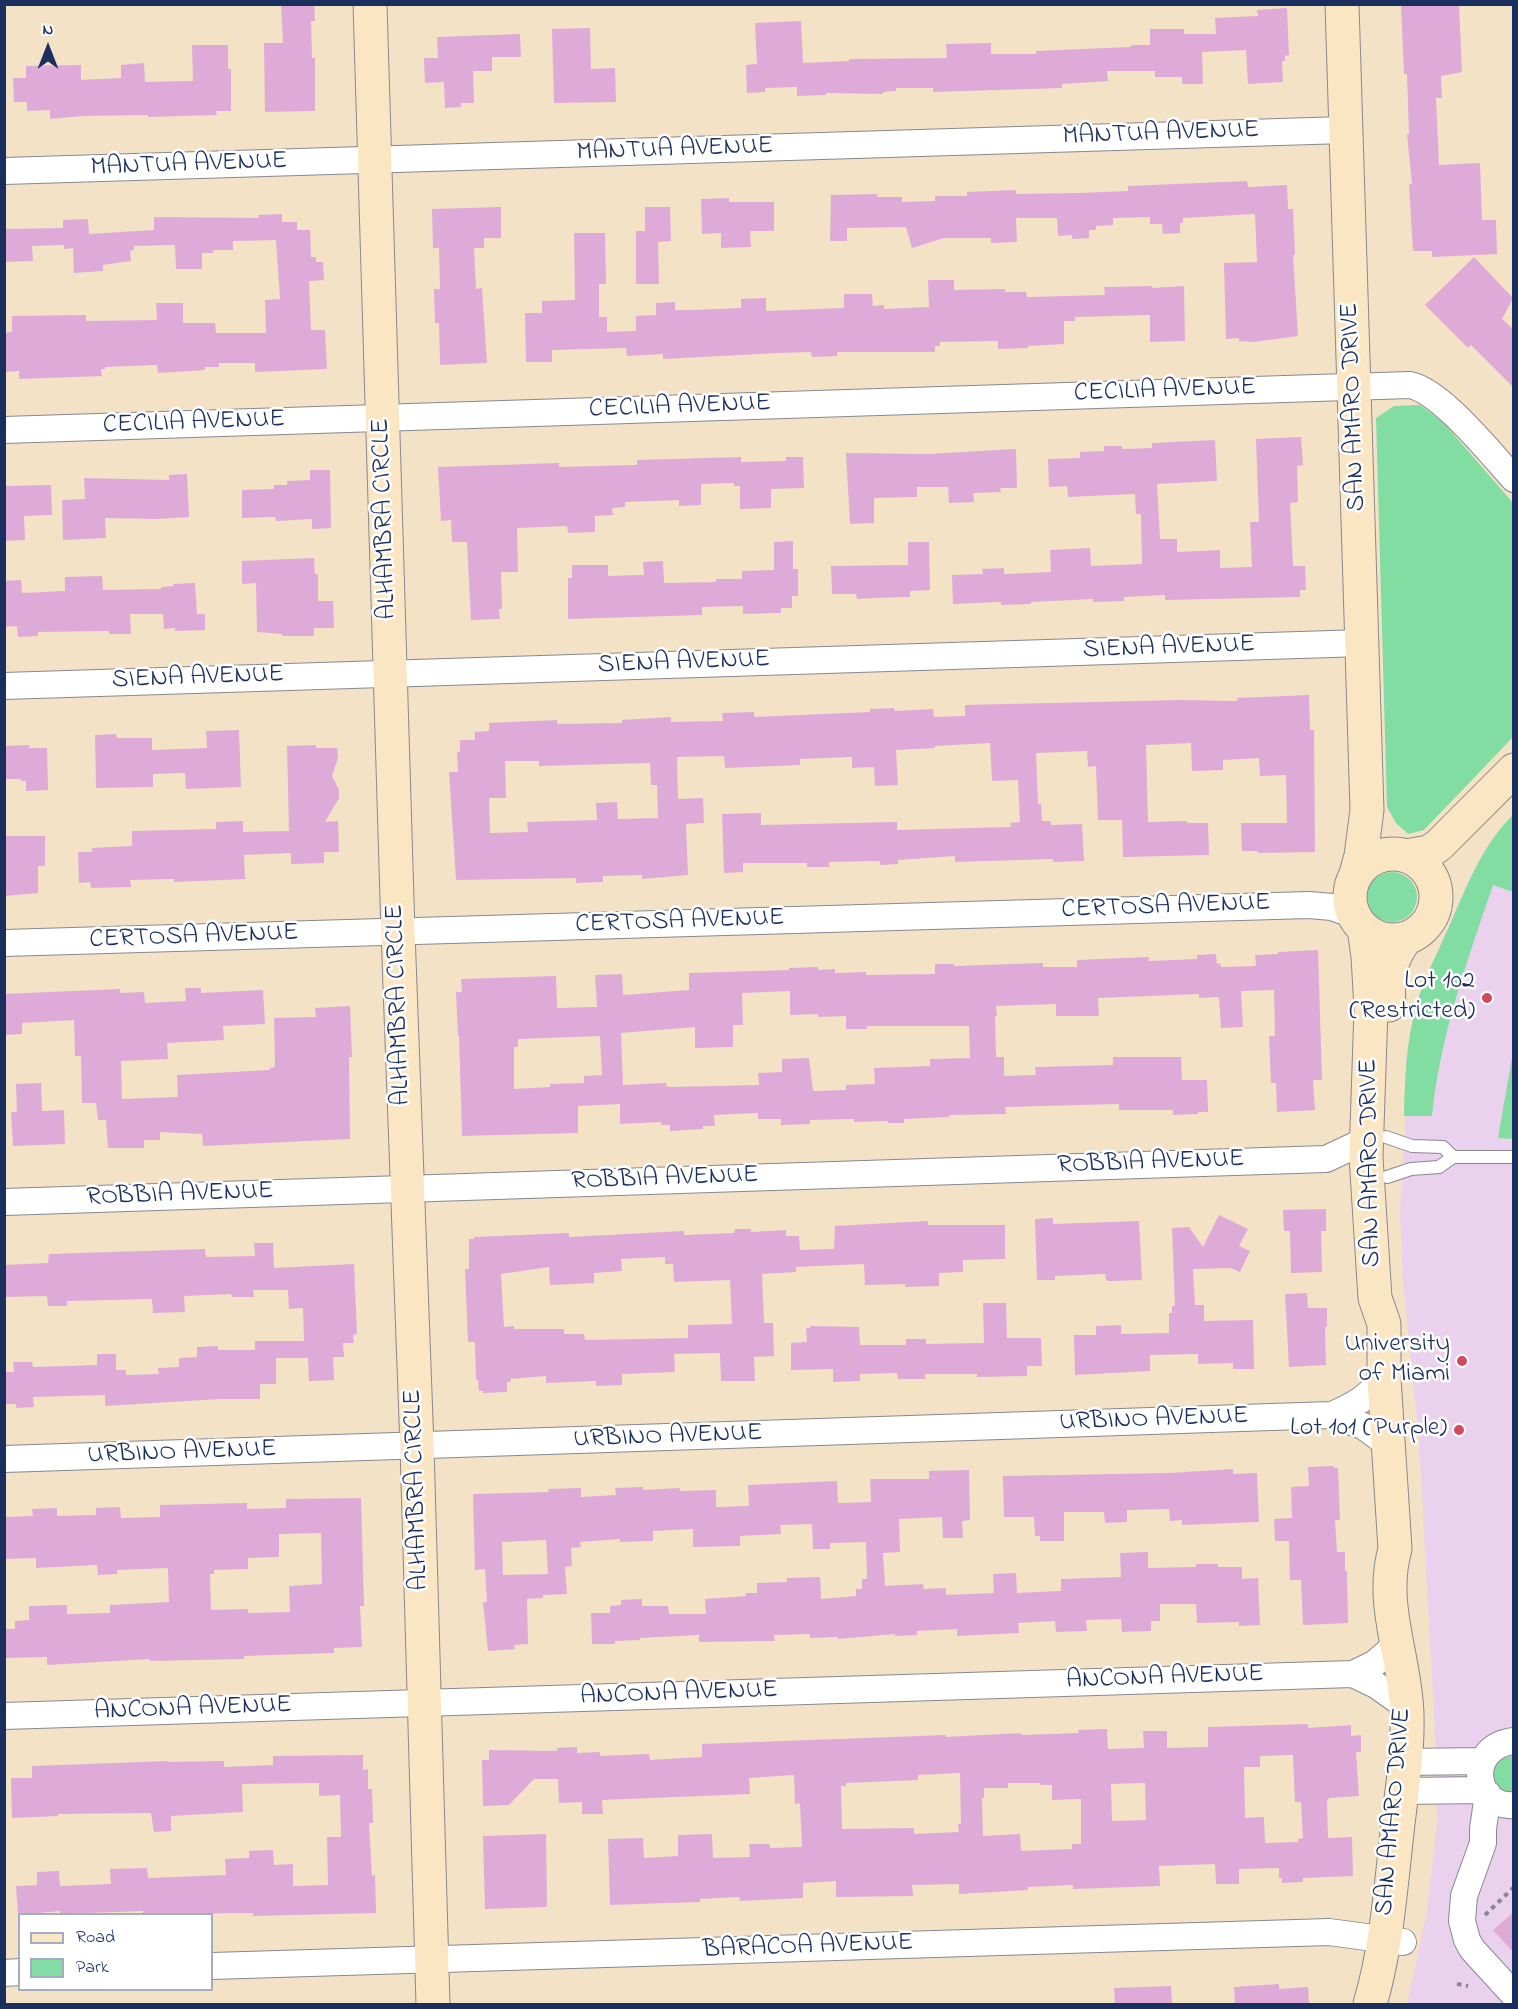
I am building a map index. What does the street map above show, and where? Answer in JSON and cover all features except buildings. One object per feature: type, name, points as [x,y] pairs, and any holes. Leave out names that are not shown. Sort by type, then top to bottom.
[{"type":"street","name":"ALHAMBRA CIRCLE","points":[[370,4],[433,2004]]},
{"type":"street","name":"SAN AMARO DRIVE","points":[[1342,4],[1367,810],[1355,877]]},
{"type":"street","name":"MANTUA AVENUE","points":[[4,171],[1346,130]]},
{"type":"street","name":"CECILIA AVENUE","points":[[4,430],[1410,385],[1427,391],[1445,406],[1514,479]]},
{"type":"street","name":"SIENA AVENUE","points":[[4,686],[1363,643]]},
{"type":"street","points":[[1514,770],[1439,845],[1429,852],[1383,856],[1367,863],[1355,877],[1350,895],[1359,922],[1371,934],[1387,940],[1406,938],[1422,930],[1433,915],[1435,887],[1443,868],[1456,851],[1514,797]]},
{"type":"street","name":"SAN AMARO DRIVE","points":[[1367,810],[1379,836],[1399,855]]},
{"type":"street","points":[[1399,855],[1416,861],[1424,868],[1435,887]]},
{"type":"street","name":"CERTOSA AVENUE","points":[[4,943],[1309,905],[1332,908],[1359,922]]},
{"type":"street","name":"SAN AMARO DRIVE","points":[[1359,922],[1368,956],[1371,1009],[1377,1149],[1375,1298],[1384,1324],[1384,1378],[1395,1549],[1390,1567],[1391,1611],[1404,1676],[1412,1777]]},
{"type":"street","name":"SAN AMARO DRIVE","points":[[1377,1149],[1389,1019],[1388,978],[1393,959],[1406,938]]},
{"type":"street","name":"ROBBIA AVENUE","points":[[4,1202],[1326,1159],[1358,1144],[1377,1149]]},
{"type":"street","name":"URBINO AVENUE","points":[[4,1459],[1332,1415],[1356,1405],[1372,1393],[1384,1378]]},
{"type":"street","name":"URBINO AVENUE","points":[[1332,1415],[1363,1426],[1389,1445]]},
{"type":"street","name":"SAN AMARO DRIVE","points":[[1389,2004],[1393,1940],[1412,1777],[1419,1689],[1404,1566],[1395,1549]]},
{"type":"street","name":"ANCONA AVENUE","points":[[4,1716],[1353,1674],[1374,1664],[1396,1645]]},
{"type":"street","name":"ANCONA AVENUE","points":[[1353,1674],[1376,1685],[1407,1707]]},
{"type":"street","points":[[1499,1799],[1480,1780],[1482,1761],[1495,1746],[1514,1741]]},
{"type":"street","points":[[1412,1777],[1482,1761]]},
{"type":"street","points":[[1412,1777],[1499,1799]]},
{"type":"street","points":[[1499,1799],[1493,1832],[1483,1843],[1462,1904],[1464,1931],[1472,1949],[1514,1995]]},
{"type":"street","name":"BARACOA AVENUE","points":[[213,1966],[1329,1932],[1393,1940]]},
{"type":"street","name":"SAN AMARO DRIVE","points":[[1370,2004],[1393,1940]]},
{"type":"lane","points":[[1377,1149],[1412,1146],[1443,1147],[1453,1157]]},
{"type":"lane","points":[[1377,1149],[1411,1169],[1439,1167],[1453,1157],[1514,1157]]},
{"type":"path","points":[[1478,1921],[1514,1887]]},
{"type":"path","points":[[1457,1984],[1468,1986]]},
{"type":"shaded area","name":"University of Miami","points":[[1513,815],[1513,2004],[1407,2004],[1426,1917],[1437,1826],[1435,1733],[1419,1439],[1403,1282],[1400,1209],[1405,1135],[1406,1057],[1415,1010],[1423,985],[1470,877],[1488,845]]},
{"type":"green space","points":[[1420,405],[1443,422],[1513,503],[1514,736],[1424,830],[1408,834],[1396,823],[1387,807],[1376,418],[1394,406]]},
{"type":"green space","points":[[1513,815],[1513,892],[1493,885],[1464,970],[1448,1028],[1432,1116],[1404,1116],[1410,1033],[1423,985],[1480,861],[1494,837]]},
{"type":"green space","points":[[1392,872],[1410,879],[1417,897],[1410,915],[1392,922],[1374,915],[1367,897],[1374,879]]},
{"type":"green space","points":[[1513,1052],[1513,1139],[1498,1138]]},
{"type":"green space","points":[[1513,1756],[1513,1795],[1497,1790],[1491,1771],[1498,1760]]},
{"type":"place","name":"Lot 102 (Restricted)","points":[[1487,998]]},
{"type":"place","name":"University of Miami","points":[[1462,1361]]},
{"type":"place","name":"Lot 101 (Purple)","points":[[1459,1430]]}]
